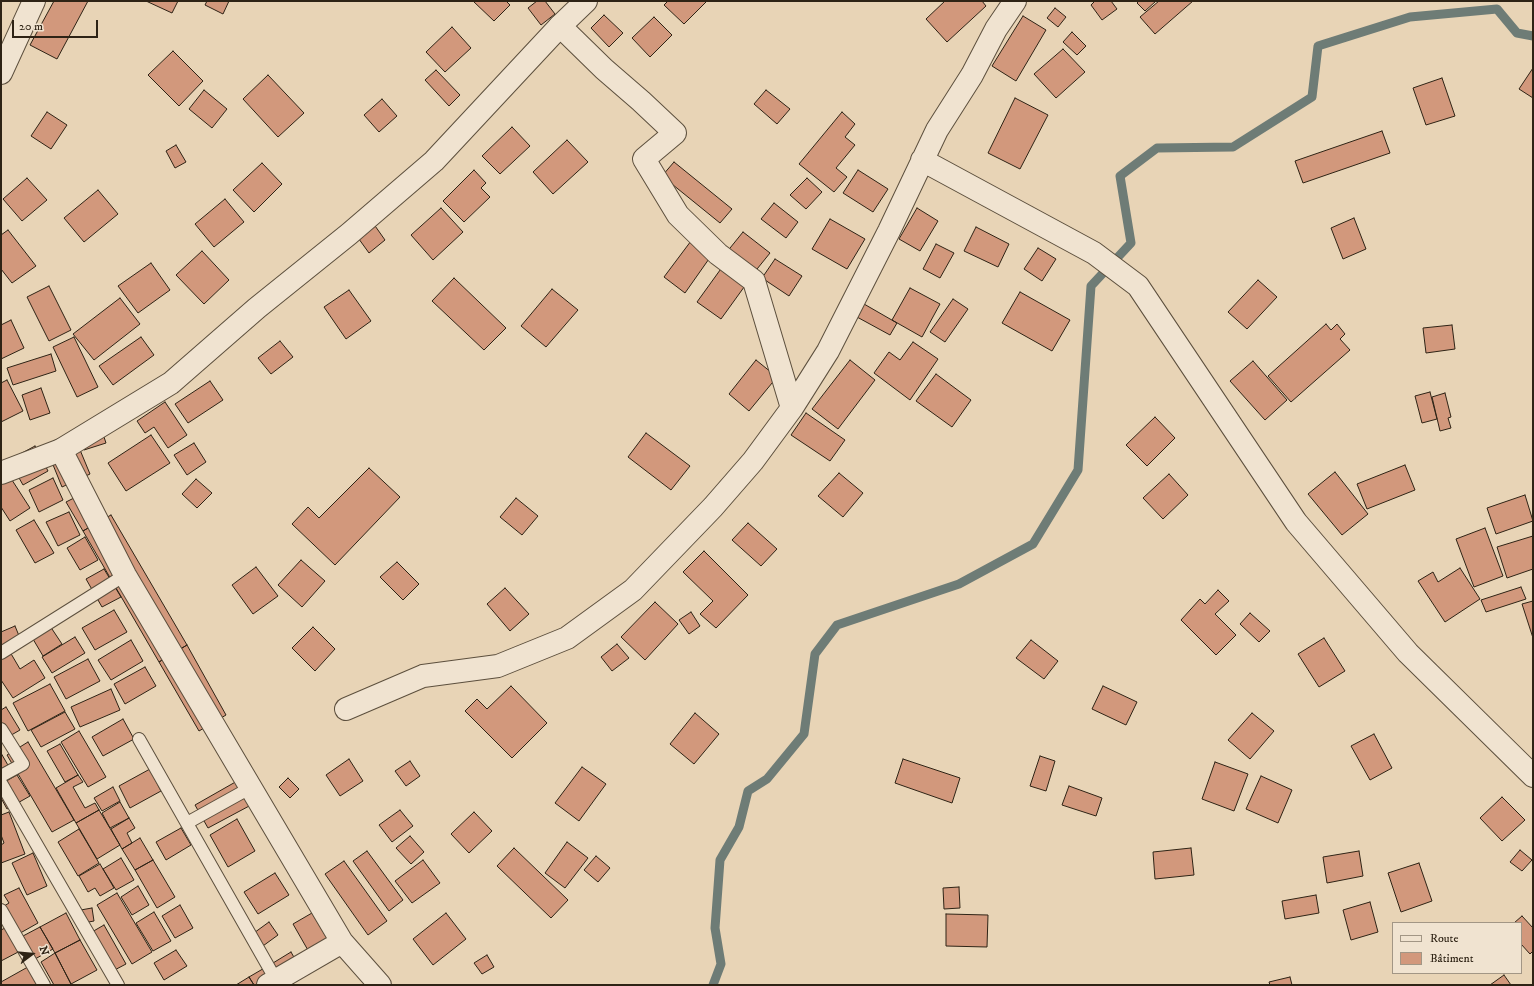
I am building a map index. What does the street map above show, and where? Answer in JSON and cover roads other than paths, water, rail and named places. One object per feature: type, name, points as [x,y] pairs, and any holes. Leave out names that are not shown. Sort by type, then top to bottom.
[{"type":"street","points":[[1,73],[34,1]]},
{"type":"street","points":[[1,473],[62,450],[171,383],[257,308],[434,161],[560,26],[586,1]]},
{"type":"street","points":[[346,709],[423,676],[498,666],[567,638],[633,590],[713,507],[753,461],[792,408],[828,351],[886,238],[937,130],[972,75],[996,29],[1015,1]]},
{"type":"street","points":[[560,26],[604,69],[641,101],[674,133],[644,159],[678,215],[718,254],[754,281],[792,408]]},
{"type":"street","points":[[922,160],[1094,253],[1138,286],[1296,522],[1408,653],[1533,776]]},
{"type":"street","points":[[62,450],[125,576],[250,788],[342,942],[380,985]]},
{"type":"street","points":[[272,983],[342,942]]},
{"type":"lane","points":[[1,653],[125,576]]},
{"type":"lane","points":[[1,729],[23,764],[1,776]]},
{"type":"lane","points":[[139,738],[187,823],[272,983]]},
{"type":"lane","points":[[1,783],[118,985]]},
{"type":"lane","points":[[187,823],[250,788]]},
{"type":"lane","points":[[1,910],[44,985]]},
{"type":"waterway","points":[[713,985],[721,964],[715,928],[720,860],[739,827],[748,791],[767,779],[804,734],[815,654],[837,625],[959,584],[1033,544],[1078,470],[1091,286],[1131,243],[1120,176],[1157,148],[1233,147],[1312,97],[1318,46],[1410,17],[1497,9],[1517,33],[1533,36]]}]
